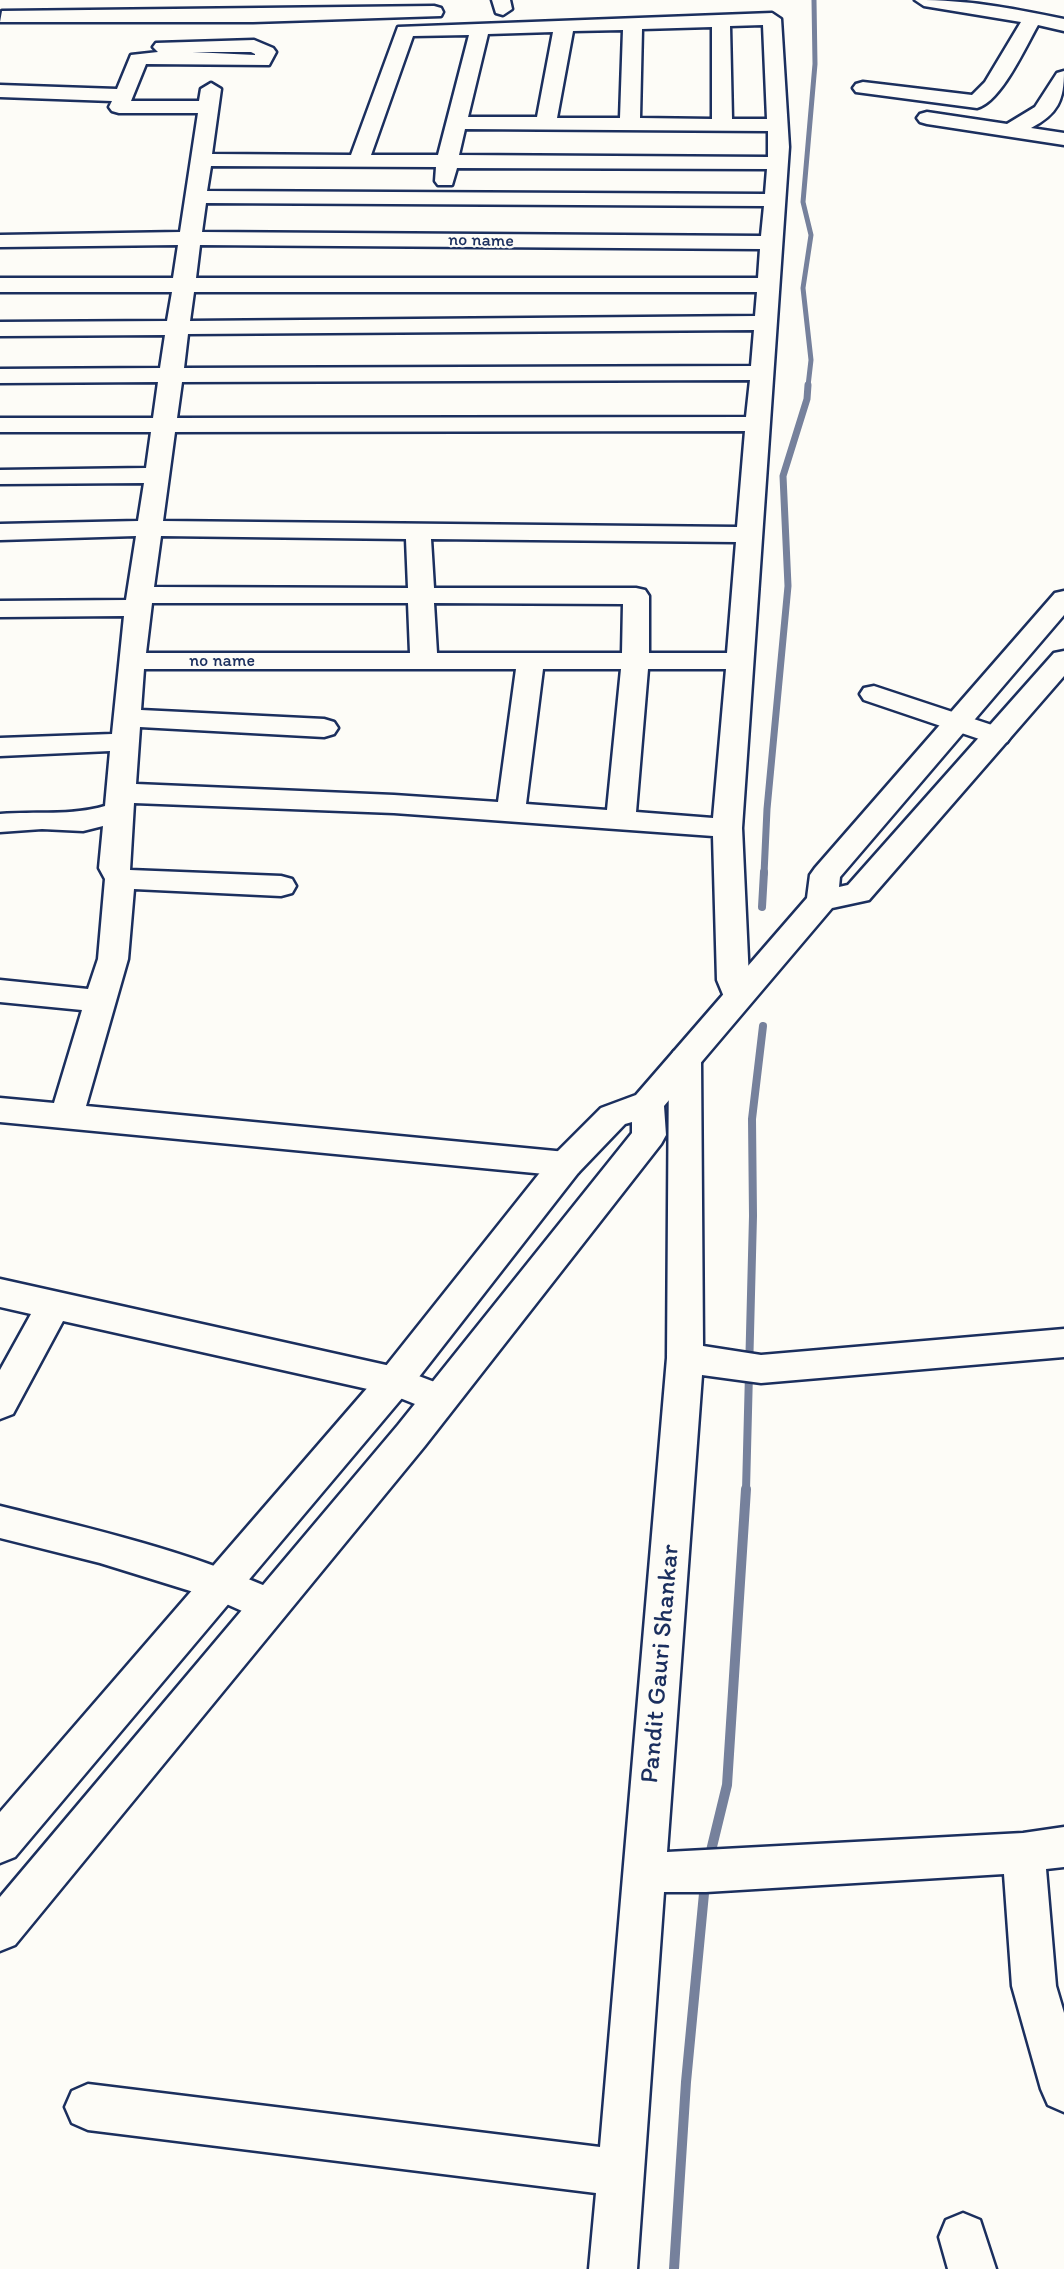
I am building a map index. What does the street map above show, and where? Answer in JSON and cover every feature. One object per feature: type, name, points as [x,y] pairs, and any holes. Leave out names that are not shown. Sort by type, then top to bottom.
[{"type":"street","points":[[319,15],[335,0]]},
{"type":"street","points":[[743,20],[744,0]]},
{"type":"street","points":[[924,0],[1004,5],[1032,19],[1064,25]]},
{"type":"street","points":[[4,13],[255,8],[319,15],[441,6],[502,5],[538,8]]},
{"type":"street","points":[[558,7],[581,11],[589,26]]},
{"type":"street","points":[[359,161],[405,31],[772,19],[778,163],[727,828],[733,980],[738,996]]},
{"type":"street","points":[[865,101],[977,102],[993,85],[1032,19]]},
{"type":"street","points":[[721,21],[722,124]]},
{"type":"street","points":[[630,124],[633,24]]},
{"type":"street","points":[[546,124],[564,26]]},
{"type":"street","points":[[434,398],[433,328],[447,162],[480,28]]},
{"type":"street","points":[[67,1114],[113,959],[120,879],[114,868],[131,661],[210,98],[119,106],[138,59],[162,57],[262,61],[266,52],[254,46],[163,48]]},
{"type":"street","points":[[1008,131],[1032,121],[1049,106],[1064,77]]},
{"type":"street","points":[[0,91],[124,95]]},
{"type":"street","points":[[908,115],[1064,140]]},
{"type":"street","points":[[456,123],[778,125]]},
{"type":"street","points":[[201,160],[778,163]]},
{"type":"street","name":"no name","points":[[196,197],[775,200]]},
{"type":"street","name":"no name","points":[[0,241],[190,238],[772,243]]},
{"type":"street","points":[[0,285],[769,285]]},
{"type":"street","points":[[0,329],[433,328],[766,323]]},
{"type":"street","points":[[0,425],[164,425],[434,398],[762,374]]},
{"type":"street","points":[[0,376],[171,376],[759,424]]},
{"type":"street","points":[[0,477],[157,475]]},
{"type":"street","points":[[0,532],[149,528],[418,533],[750,535]]},
{"type":"street","points":[[418,533],[424,661]]},
{"type":"street","points":[[0,609],[139,602],[636,596],[635,661],[621,820]]},
{"type":"street","points":[[0,1843],[395,1381],[566,1164],[613,1116],[648,1103],[822,900],[825,875],[1064,599]]},
{"type":"street","points":[[822,900],[858,893],[1064,659]]},
{"type":"street","name":"no name","points":[[131,661],[740,661]]},
{"type":"street","points":[[511,812],[531,661]]},
{"type":"street","points":[[874,694],[997,736]]},
{"type":"street","points":[[0,747],[125,730],[324,728]]},
{"type":"street","points":[[0,823],[42,820],[83,822],[120,802],[394,804],[727,828]]},
{"type":"street","points":[[120,879],[281,886]]},
{"type":"street","points":[[0,991],[100,1001]]},
{"type":"street","name":"Pandit Gauri Shankar","points":[[613,2269],[685,1358],[685,1059]]},
{"type":"street","points":[[0,1930],[440,1399],[649,1135],[648,1103]]},
{"type":"street","points":[[0,1110],[67,1114],[566,1164]]},
{"type":"street","points":[[0,1293],[395,1381],[440,1399]]},
{"type":"street","points":[[0,1404],[54,1304]]},
{"type":"street","points":[[685,1358],[761,1369],[1064,1343]]},
{"type":"street","points":[[0,1522],[100,1547],[223,1584],[268,1606]]},
{"type":"street","points":[[644,1872],[706,1872],[1044,1850],[1034,1986],[1064,2089]]},
{"type":"street","points":[[88,2107],[620,2173]]},
{"type":"waterway","points":[[808,386],[811,360],[803,288],[811,235],[803,202],[815,64],[814,0]]},
{"type":"waterway","points":[[764,874],[767,809],[788,586],[783,476],[807,399],[808,385]]},
{"type":"waterway","points":[[762,907],[764,872]]},
{"type":"waterway","points":[[746,1490],[753,1216],[752,1119],[763,1026]]},
{"type":"waterway","points":[[709,1859],[727,1785],[746,1489]]},
{"type":"waterway","points":[[674,2269],[686,2082],[705,1883]]}]
